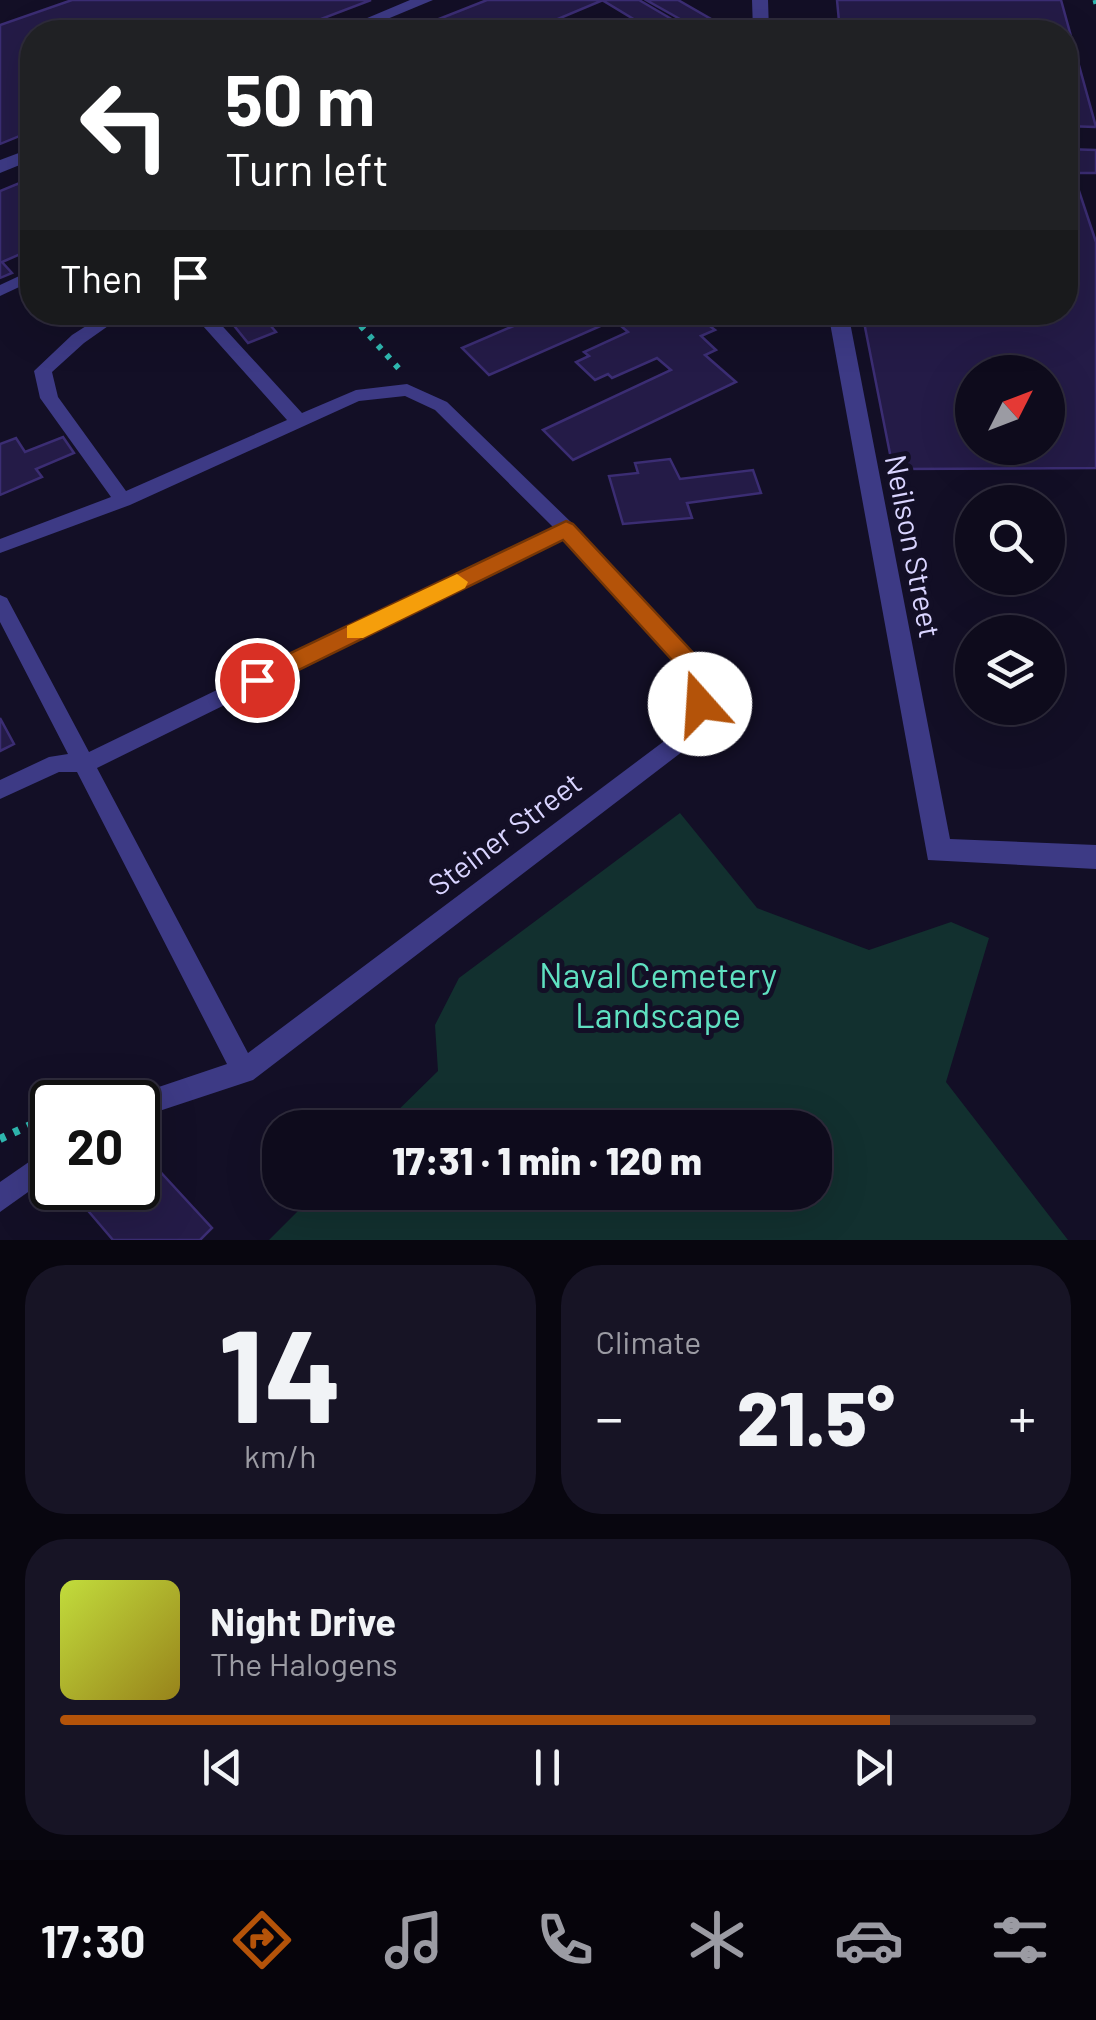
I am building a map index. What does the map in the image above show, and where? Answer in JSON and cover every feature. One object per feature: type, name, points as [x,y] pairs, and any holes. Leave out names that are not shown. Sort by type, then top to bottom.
[{"type":"street","points":[[373,20],[425,0]]},
{"type":"street","name":"Neilson Street","points":[[840,325],[938,851],[1096,857]]},
{"type":"lane","points":[[99,325],[78,338],[43,371],[49,398],[123,500]]},
{"type":"lane","points":[[211,325],[298,420]]},
{"type":"lane","points":[[0,546],[123,500],[356,396],[407,390]]},
{"type":"lane","name":"Steiner Street","points":[[160,1099],[244,1071],[683,739],[700,704],[699,681],[690,664],[566,529],[441,406],[407,390]]},
{"type":"lane","points":[[0,790],[57,764],[86,763],[566,529]]},
{"type":"lane","points":[[0,603],[244,1071]]},
{"type":"lane","points":[[0,1198],[30,1176]]},
{"type":"path","points":[[360,325],[398,364],[407,390]]},
{"type":"path","points":[[0,1139],[30,1126]]},
{"type":"green space","name":"Naval Cemetery Landscape","points":[[680,813],[757,908],[869,950],[951,922],[989,938],[946,1082],[1068,1240],[269,1240],[299,1210],[832,1210],[832,1110],[398,1110],[438,1071],[435,1025],[459,978]]},
{"type":"building","points":[[72,0],[371,0],[318,20],[20,20],[20,136],[0,144],[0,25]]},
{"type":"building","points":[[487,0],[603,0],[556,20],[436,20]]},
{"type":"building","points":[[602,0],[639,0],[673,20],[635,20]]},
{"type":"building","points":[[646,0],[678,0],[713,20],[682,20]]},
{"type":"building","points":[[837,0],[1061,0],[1067,20],[839,20]]},
{"type":"building","points":[[1078,62],[1096,127],[1078,126]]},
{"type":"building","points":[[1078,149],[1096,150],[1096,173],[1078,173]]},
{"type":"building","points":[[20,183],[20,254],[2,262],[12,273],[0,278],[0,191]]},
{"type":"building","points":[[1078,188],[1096,242],[1096,468],[893,469],[865,325],[1078,325]]},
{"type":"building","points":[[233,325],[270,325],[276,332],[248,343]]},
{"type":"building","points":[[516,325],[603,325],[489,375],[462,348]]},
{"type":"building","points":[[620,325],[709,325],[715,330],[701,336],[716,350],[705,355],[736,382],[573,460],[543,430],[671,370],[657,358],[612,378],[608,374],[595,380],[576,362],[589,356],[584,352],[628,332]]},
{"type":"building","points":[[63,437],[74,453],[36,469],[42,477],[0,495],[0,444],[16,438],[25,452]]},
{"type":"building","points":[[670,459],[680,479],[753,470],[761,493],[687,503],[692,518],[623,524],[609,476],[638,473],[635,463]]},
{"type":"building","points":[[0,718],[14,744],[0,751]]},
{"type":"building","points":[[160,1171],[212,1228],[200,1240],[113,1240],[87,1210],[160,1210]]},
{"type":"slow traffic","points":[[355,632],[457,582]]},
{"type":"route","points":[[257,680],[566,529],[690,664],[699,681],[700,704]]}]
